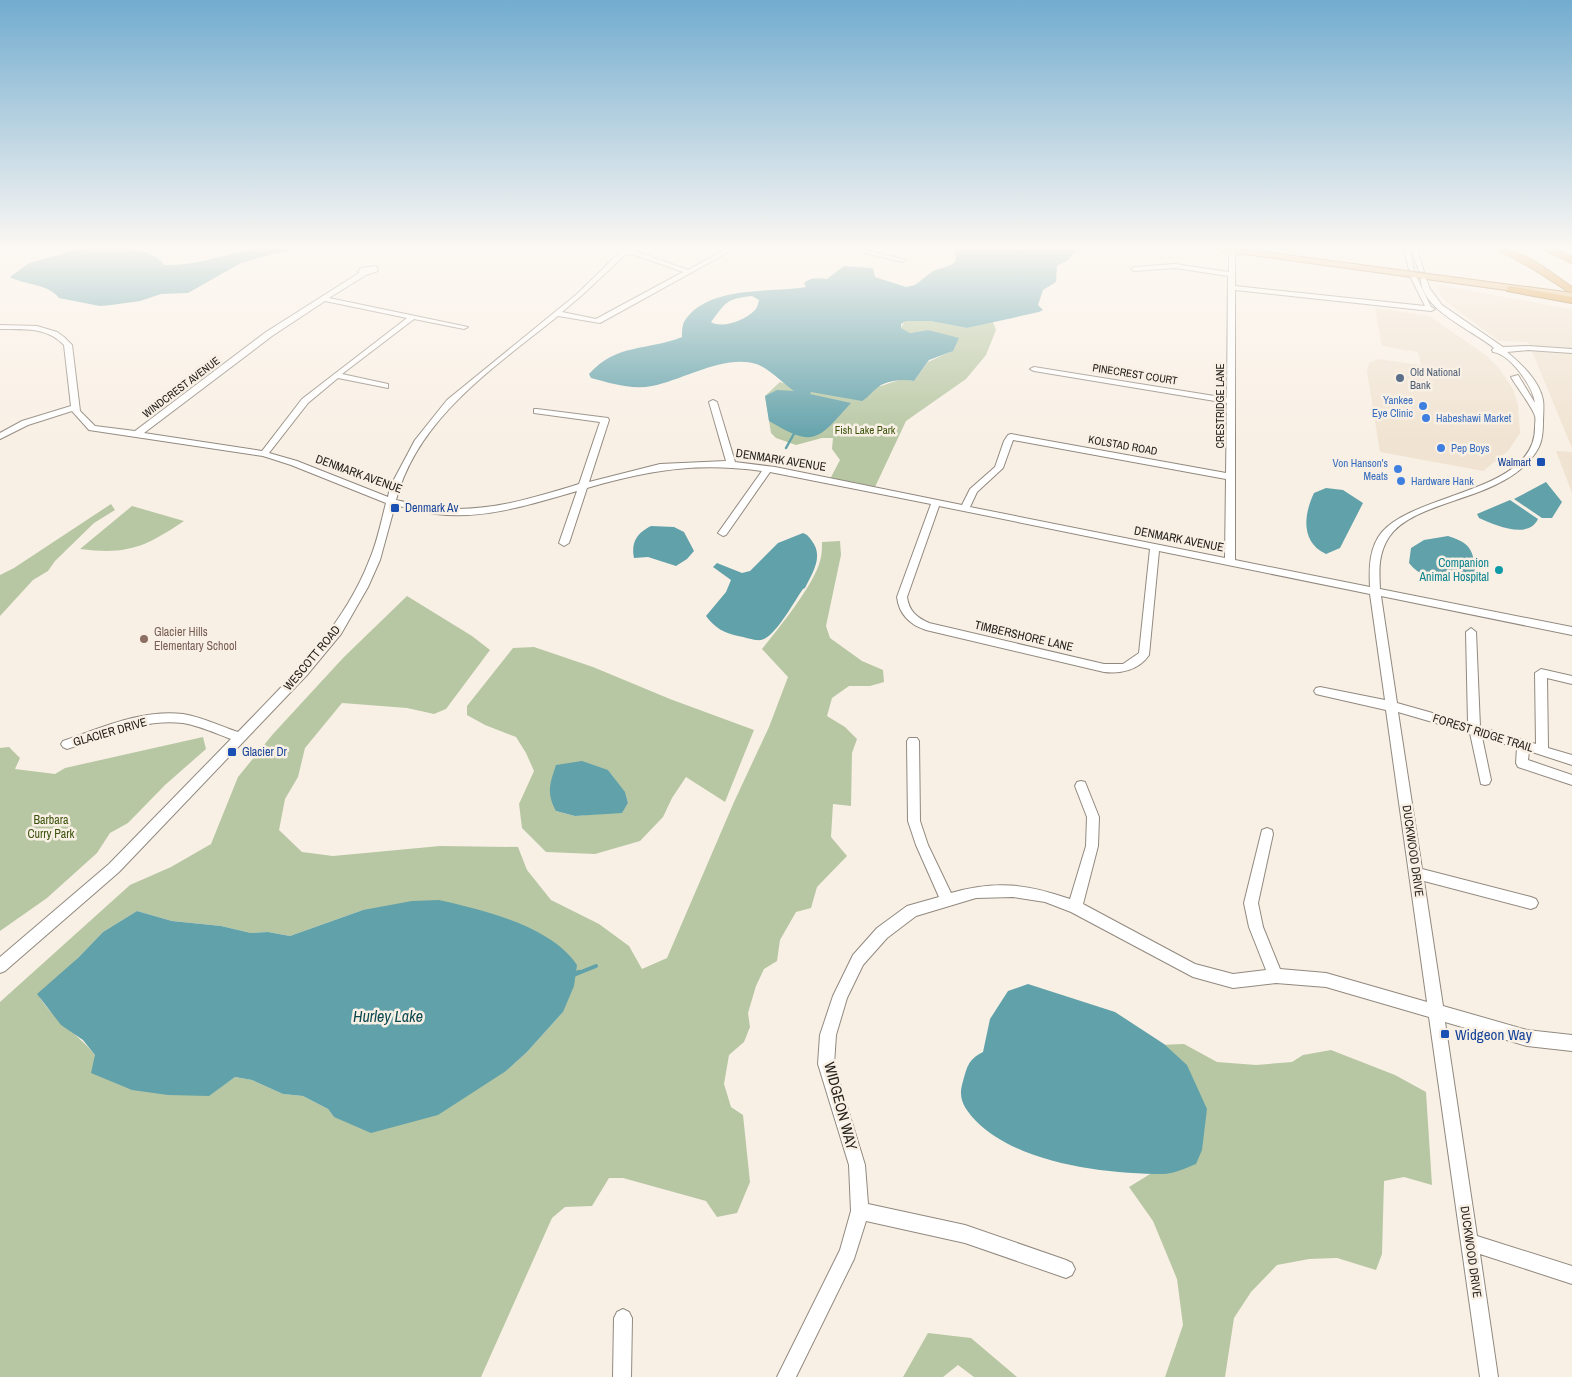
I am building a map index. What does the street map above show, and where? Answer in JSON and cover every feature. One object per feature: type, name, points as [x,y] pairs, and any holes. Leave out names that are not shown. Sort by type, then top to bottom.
[{"type":"street","name":"WINDCREST AVENUE","points":[[136,435],[269,334],[301,313]]},
{"type":"street","points":[[398,313],[464,327]]},
{"type":"street","name":"WESCOTT ROAD","points":[[0,966],[114,868],[303,672],[337,631],[364,587],[375,560],[395,487],[419,440],[450,402],[556,313]]},
{"type":"street","points":[[557,313],[597,321],[611,313]]},
{"type":"street","name":"CRESTRIDGE LANE","points":[[1230,562],[1232,313]]},
{"type":"street","points":[[1437,313],[1490,350],[1521,384],[1539,416]]},
{"type":"street","name":"DUCKWOOD DRIVE","points":[[1446,313],[1500,350],[1536,390],[1540,407],[1538,443],[1526,462],[1507,478],[1483,489],[1417,512],[1394,526],[1382,539],[1375,554],[1376,591],[1392,708],[1489,1377]]},
{"type":"street","points":[[264,454],[305,402],[336,375],[412,316]]},
{"type":"street","points":[[0,327],[36,328],[51,331],[62,337],[68,345],[76,408],[25,423],[0,436]]},
{"type":"street","points":[[1490,350],[1528,348],[1572,351]]},
{"type":"street","name":"PINECREST COURT","points":[[1034,368],[1231,402]]},
{"type":"street","points":[[336,375],[384,386]]},
{"type":"street","points":[[714,402],[731,464]]},
{"type":"street","name":"DENMARK AVENUE","points":[[76,408],[76,412],[92,428],[264,454],[294,463],[392,502],[438,511],[480,511],[517,505],[626,474],[660,467],[731,464],[936,502],[1572,631]]},
{"type":"street","points":[[537,411],[605,420],[564,543]]},
{"type":"street","name":"KOLSTAD ROAD","points":[[965,508],[973,491],[999,468],[1008,441],[1012,438],[1231,477]]},
{"type":"street","points":[[723,533],[767,470]]},
{"type":"street","name":"TIMBERSHORE LANE","points":[[936,502],[902,597],[902,605],[906,614],[926,626],[1104,668],[1130,667],[1144,655],[1156,547]]},
{"type":"street","points":[[1471,632],[1473,720],[1477,731],[1486,780]]},
{"type":"street","points":[[1542,751],[1541,673],[1572,680]]},
{"type":"street","name":"FOREST RIDGE TRAIL","points":[[1320,691],[1392,708],[1409,710],[1572,760]]},
{"type":"street","name":"GLACIER DRIVE","points":[[67,744],[142,721],[164,718],[184,719],[240,737]]},
{"type":"street","points":[[913,741],[914,821],[922,845],[948,901]]},
{"type":"street","points":[[1523,744],[1522,763],[1572,780]]},
{"type":"street","points":[[1075,906],[1092,846],[1094,817],[1081,786]]},
{"type":"street","points":[[1267,834],[1252,903],[1256,927],[1276,976]]},
{"type":"street","points":[[1416,873],[1532,903]]},
{"type":"street","name":"WIDGEON WAY","points":[[786,1377],[848,1253],[860,1211],[857,1164],[826,1064],[828,1035],[840,996],[858,960],[882,933],[912,911],[976,892],[1013,891],[1045,896],[1075,906],[1193,970],[1233,981],[1276,976],[1326,980],[1527,1038],[1572,1044]]},
{"type":"street","points":[[860,1211],[965,1234],[1066,1269]]},
{"type":"street","points":[[1469,1242],[1572,1275]]},
{"type":"street","points":[[622,1377],[623,1318]]},
{"type":"shaded area","points":[[1376,313],[1411,313],[1429,316],[1487,356],[1499,368],[1513,389],[1518,405],[1520,433],[1508,451],[1483,471],[1380,452],[1367,372],[1369,363],[1378,359],[1421,365],[1418,352],[1382,346]]},
{"type":"shaded area","points":[[1461,313],[1572,313],[1572,448],[1528,342],[1499,341]]},
{"type":"shaded area","points":[[1556,451],[1572,452],[1572,493]]},
{"type":"green space","name":"Fish Lake Park","points":[[905,321],[930,321],[967,328],[993,322],[996,330],[986,355],[966,379],[906,421],[875,487],[829,481],[840,460],[832,449],[833,438],[822,438],[796,445],[776,438],[771,433],[765,396],[780,382],[811,392],[881,386],[902,379],[914,381],[928,362],[950,352],[929,330],[910,333],[900,329]]},
{"type":"green space","points":[[111,504],[115,510],[94,523],[55,561],[48,571],[33,580],[0,616],[0,575],[14,568]]},
{"type":"green space","points":[[132,506],[184,521],[147,543],[124,550],[97,551],[80,549]]},
{"type":"green space","points":[[840,541],[841,555],[826,626],[830,638],[862,661],[883,670],[884,682],[870,686],[849,686],[832,698],[827,716],[845,727],[857,739],[852,753],[851,806],[833,804],[831,837],[847,856],[817,887],[811,908],[796,912],[780,940],[777,961],[764,969],[756,986],[748,1013],[750,1027],[744,1042],[729,1055],[724,1084],[731,1107],[743,1115],[750,1182],[737,1213],[717,1217],[706,1201],[623,1178],[609,1178],[592,1206],[565,1207],[552,1218],[481,1377],[0,1377],[0,1002],[130,885],[171,867],[211,844],[238,777],[273,734],[343,658],[407,596],[472,636],[490,650],[446,709],[434,714],[407,708],[342,703],[305,748],[298,777],[285,799],[279,830],[302,852],[333,856],[440,846],[518,847],[527,870],[551,900],[599,924],[629,946],[642,969],[667,958],[734,802],[769,727],[788,677],[762,649],[811,582],[821,559],[822,542]],"holes":[[[363,910],[563,1012],[527,1052],[506,1071],[334,1117],[328,1109],[303,1096],[283,1094],[252,1080],[235,1077],[208,1096],[95,1055],[52,1013],[40,998],[103,932],[137,911],[172,921],[221,926],[251,933],[268,932],[290,936]]]},
{"type":"green space","points":[[534,647],[593,667],[670,699],[754,730],[725,802],[686,777],[672,798],[663,817],[640,841],[595,854],[546,852],[522,828],[519,804],[534,771],[526,753],[516,737],[485,725],[467,715],[467,706],[513,648]],"holes":[[[608,770],[625,793],[628,803],[622,812],[575,816],[556,811]]]},
{"type":"green space","name":"Barbara Curry Park","points":[[203,737],[206,749],[165,785],[128,823],[110,833],[97,853],[47,898],[0,931],[0,748],[9,747],[20,758],[15,769],[55,774],[65,768]]},
{"type":"green space","points":[[1184,1044],[1217,1062],[1256,1065],[1292,1062],[1303,1055],[1331,1050],[1395,1075],[1426,1092],[1432,1185],[1404,1177],[1384,1181],[1382,1254],[1376,1270],[1337,1258],[1309,1259],[1277,1265],[1251,1292],[1234,1318],[1225,1377],[1165,1377],[1183,1325],[1177,1279],[1153,1221],[1129,1187],[1181,1155],[1156,1045]]},
{"type":"green space","points":[[928,1333],[971,1338],[1017,1377],[974,1377],[958,1365],[943,1377],[903,1377]]},
{"type":"water","points":[[691,313],[718,313],[711,322],[728,324],[751,313],[1033,313],[967,328],[930,321],[906,321],[901,324],[901,328],[910,333],[928,330],[959,338],[953,351],[929,360],[914,381],[898,380],[885,383],[862,401],[811,392],[810,394],[851,403],[823,432],[807,437],[785,430],[769,421],[765,396],[777,390],[794,391],[770,372],[756,364],[731,362],[664,383],[644,387],[628,387],[591,378],[589,374],[610,357],[622,352],[682,337],[684,322]]},
{"type":"water","points":[[1546,482],[1562,502],[1552,518],[1542,518],[1514,499]]},
{"type":"water","points":[[1326,488],[1343,490],[1363,503],[1340,548],[1326,554],[1312,542],[1306,527],[1308,510],[1314,493]]},
{"type":"water","points":[[1510,500],[1538,519],[1533,525],[1527,529],[1511,529],[1479,518],[1477,514]]},
{"type":"water","points":[[651,526],[674,527],[684,532],[694,551],[687,559],[676,566],[648,557],[634,558],[633,547],[636,539]]},
{"type":"water","points":[[803,533],[809,537],[815,547],[817,553],[816,565],[805,588],[772,633],[766,638],[756,640],[728,633],[713,624],[706,616],[726,592],[731,580],[713,567],[717,563],[742,573],[750,571],[778,543]]},
{"type":"water","points":[[1448,536],[1463,542],[1470,550],[1474,560],[1476,576],[1449,579],[1431,577],[1416,570],[1409,563],[1411,548],[1424,540]]},
{"type":"water","points":[[582,761],[608,770],[625,792],[628,803],[622,813],[575,816],[556,811],[551,799],[550,788],[556,765]]},
{"type":"water","name":"Hurley Lake","points":[[439,900],[515,922],[551,940],[565,951],[577,965],[574,986],[563,1012],[527,1052],[506,1071],[438,1115],[371,1133],[334,1117],[328,1109],[303,1096],[283,1094],[252,1080],[235,1077],[209,1096],[168,1095],[132,1090],[91,1073],[95,1055],[83,1040],[61,1025],[37,994],[78,958],[103,932],[137,911],[172,921],[221,926],[251,933],[268,932],[290,936],[363,910],[412,901]]},
{"type":"water","points":[[1028,984],[1115,1012],[1164,1044],[1187,1065],[1207,1109],[1202,1150],[1196,1164],[1175,1172],[1163,1174],[1115,1172],[1064,1164],[1039,1157],[1015,1147],[994,1136],[976,1121],[966,1109],[961,1095],[967,1069],[971,1061],[983,1052],[990,1019],[1008,991]]},
{"type":"waterway","points":[[786,448],[796,430]]},
{"type":"waterway","points":[[576,974],[596,966]]},
{"type":"waterway","points":[[573,975],[579,972]]},
{"type":"place","name":"Old National Bank","points":[[1400,378]]},
{"type":"place","name":"Yankee Eye Clinic","points":[[1423,406]]},
{"type":"place","name":"Habeshawi Market","points":[[1426,418]]},
{"type":"place","name":"Pep Boys","points":[[1441,448]]},
{"type":"place","name":"Walmart","points":[[1541,462]]},
{"type":"place","name":"Von Hanson's Meats","points":[[1398,469]]},
{"type":"place","name":"Hardware Hank","points":[[1401,481]]},
{"type":"place","name":"Denmark Av","points":[[395,508]]},
{"type":"place","name":"Companion Animal Hospital","points":[[1499,570]]},
{"type":"place","name":"Glacier Hills Elementary School","points":[[144,639]]},
{"type":"place","name":"Glacier Dr","points":[[232,752]]},
{"type":"place","name":"Widgeon Way","points":[[1445,1034]]}]
